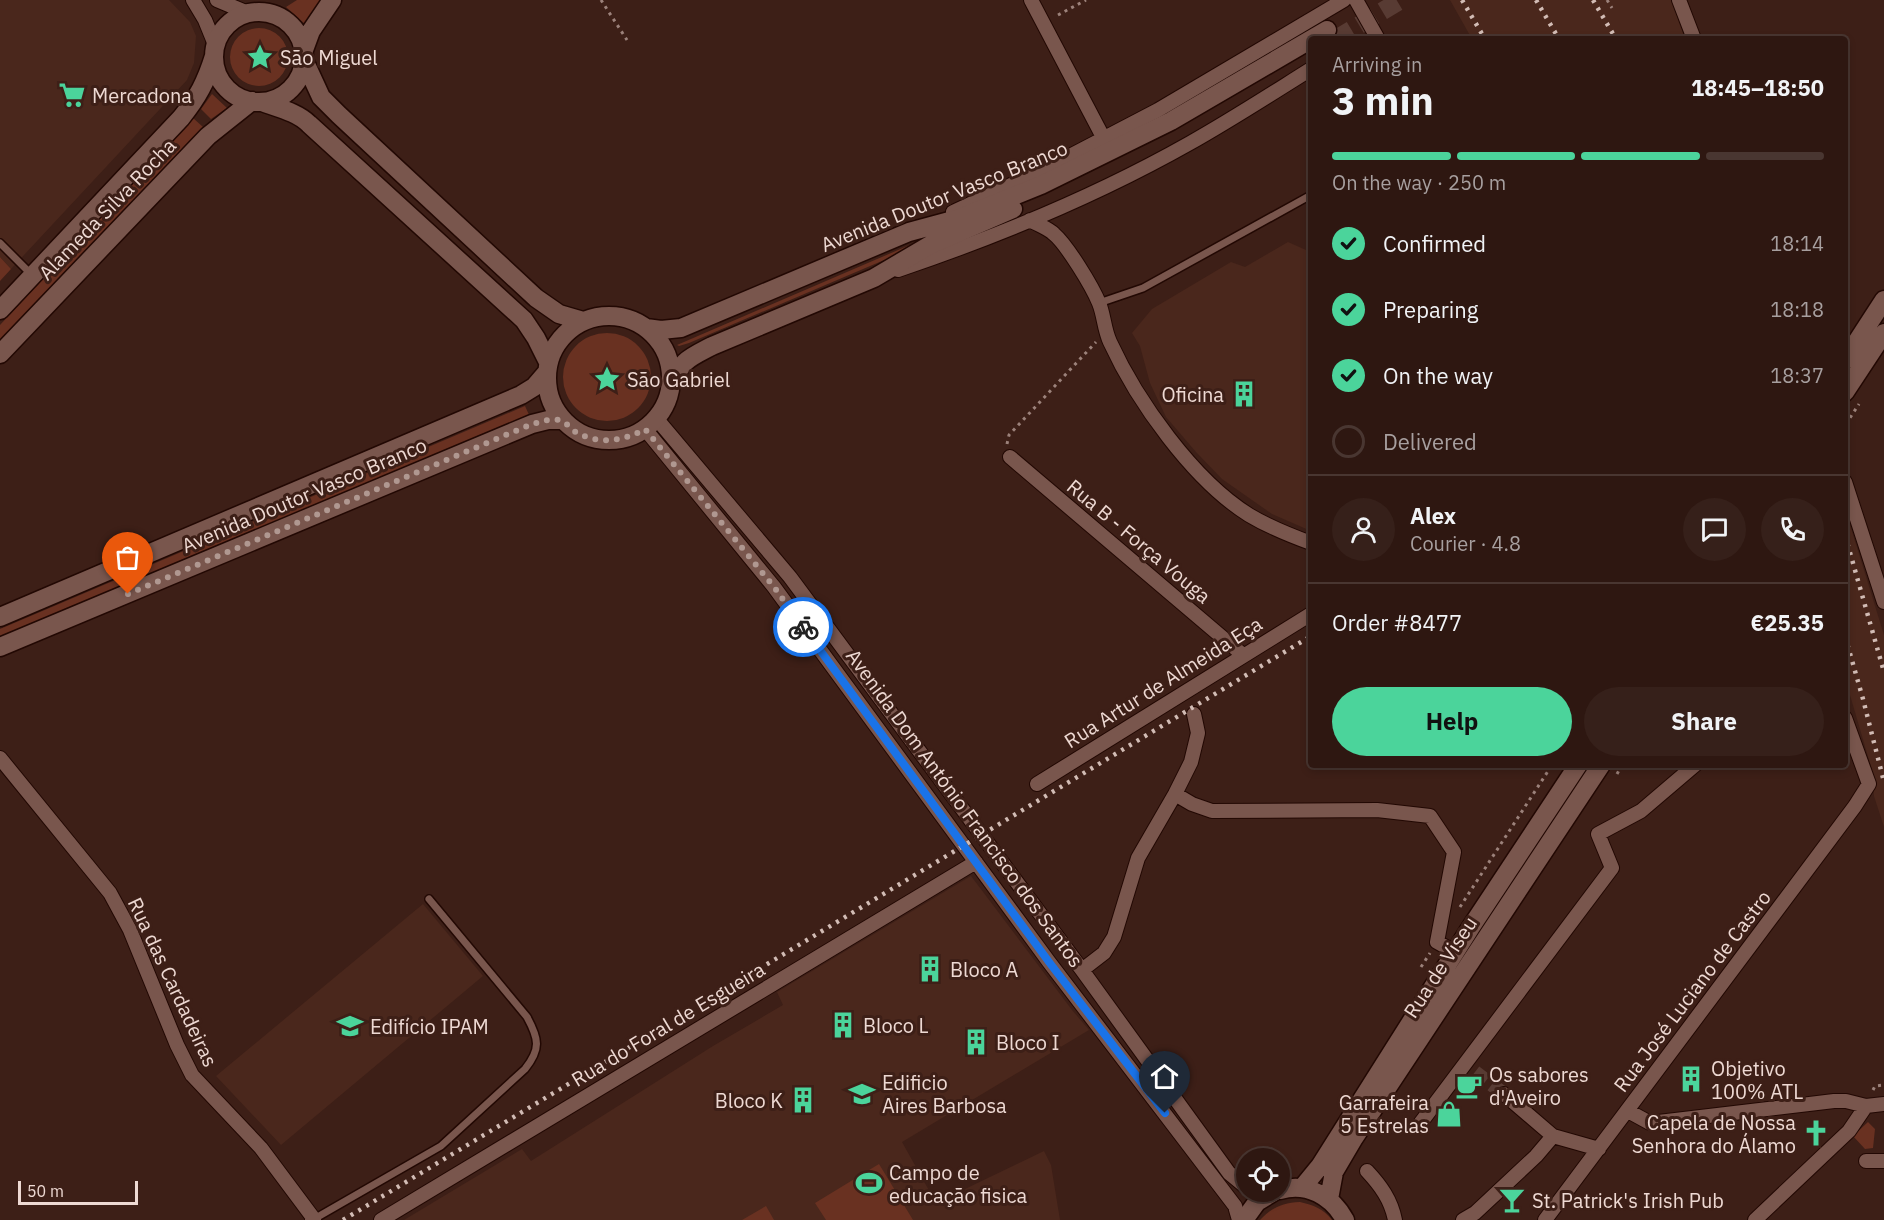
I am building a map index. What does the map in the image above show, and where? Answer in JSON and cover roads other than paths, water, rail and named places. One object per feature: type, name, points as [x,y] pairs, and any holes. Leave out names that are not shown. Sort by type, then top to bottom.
[{"type":"main road","points":[[282,0],[239,17],[224,29],[215,51],[219,77],[232,93],[304,118],[524,321],[536,338],[547,368],[547,390],[552,406],[573,430],[602,441],[631,436],[650,424],[666,403],[671,386],[671,370],[658,339],[646,328],[631,320],[615,316],[598,316],[571,328],[561,338],[547,368]]},
{"type":"main road","points":[[257,102],[282,95],[298,80],[311,31],[332,0]]},
{"type":"main road","points":[[253,13],[276,15],[284,19],[297,32],[321,97],[536,298],[559,314],[583,321]]},
{"type":"main road","name":"Avenida Doutor Vasco Branco","points":[[1317,36],[1327,30]]},
{"type":"main road","name":"Avenida Doutor Vasco Branco","points":[[646,328],[661,330],[681,328],[909,232],[957,219],[1051,180],[1171,121],[1308,41]]},
{"type":"main road","name":"Alameda Silva Rocha","points":[[0,310],[181,118],[206,83],[215,51]]},
{"type":"main road","name":"Avenida Doutor Vasco Branco","points":[[671,386],[677,369],[688,359],[712,345],[874,278],[930,245],[1044,196],[1176,131],[1308,55]]},
{"type":"main road","name":"Alameda Silva Rocha","points":[[0,354],[219,125],[257,102]]},
{"type":"main road","points":[[1848,355],[1884,300]]},
{"type":"main road","points":[[1852,398],[1884,333]]},
{"type":"main road","name":"Avenida Doutor Vasco Branco","points":[[0,617],[521,395],[534,387],[547,368]]},
{"type":"main road","name":"Avenida Doutor Vasco Branco","points":[[0,647],[532,424],[548,420],[562,420]]},
{"type":"main road","name":"Rua de Viseu","points":[[1302,1188],[1320,1166],[1455,952],[1576,768]]},
{"type":"main road","name":"Rua de Viseu","points":[[1329,1199],[1334,1172],[1354,1138],[1609,770]]},
{"type":"main road","points":[[1290,1189],[1302,1188],[1321,1194],[1336,1206],[1345,1220]]},
{"type":"main road","points":[[1242,1220],[1257,1202]]},
{"type":"street","points":[[193,0],[205,20],[215,51]]},
{"type":"street","points":[[217,0],[253,13]]},
{"type":"street","points":[[1031,0],[1104,139]]},
{"type":"street","points":[[909,232],[1104,139],[1158,110],[1344,0]]},
{"type":"street","points":[[1356,0],[1372,36]]},
{"type":"street","points":[[1679,0],[1693,36]]},
{"type":"street","name":"Avenida Doutor Vasco Branco","points":[[874,278],[933,258],[1030,220],[1131,174],[1191,143],[1308,71]]},
{"type":"street","points":[[1030,220],[1054,233],[1072,258],[1099,303],[1105,332],[1138,393],[1180,452],[1207,480],[1247,514],[1280,532],[1308,542]]},
{"type":"street","name":"Avenida Dom António Francisco dos Santos","points":[[650,424],[774,587],[1049,962],[1235,1206],[1242,1220]]},
{"type":"street","name":"Avenida Dom António Francisco dos Santos","points":[[650,424],[790,577],[1082,970],[1229,1173],[1236,1179]]},
{"type":"street","name":"Rua B - Força Vouga","points":[[1010,457],[1243,655]]},
{"type":"street","points":[[1848,491],[1884,602]]},
{"type":"street","name":"Rua Artur de Almeida Eça","points":[[1037,784],[1308,616]]},
{"type":"street","points":[[1082,970],[1104,953],[1114,937],[1138,858],[1191,762],[1198,733],[1194,714]]},
{"type":"street","name":"Rua José Luciano de Castro","points":[[1545,1220],[1869,784],[1848,726]]},
{"type":"street","name":"Rua das Cardadeiras","points":[[0,758],[110,893],[130,930],[177,1045],[192,1075],[261,1148],[313,1219]]},
{"type":"street","points":[[1419,1125],[1469,1068],[1612,868],[1598,834],[1641,811],[1691,768]]},
{"type":"street","points":[[1175,794],[1192,804],[1212,811],[1377,810],[1430,816],[1454,852],[1437,942],[1455,952]]},
{"type":"street","name":"Rua do Foral de Esgueira","points":[[381,1220],[976,862]]},
{"type":"street","points":[[1504,1094],[1553,1136],[1599,1149]]},
{"type":"street","points":[[1628,1111],[1650,1123],[1834,1101],[1866,1106],[1884,1104]]},
{"type":"street","points":[[1755,1220],[1849,1131],[1866,1106]]},
{"type":"street","points":[[1463,1220],[1475,1213],[1536,1156],[1553,1136]]},
{"type":"street","points":[[1866,1161],[1884,1161]]},
{"type":"street","points":[[1367,1171],[1382,1187],[1395,1220]]},
{"type":"lane","points":[[1099,303],[1143,288],[1308,197]]},
{"type":"lane","points":[[0,243],[32,275]]},
{"type":"lane","points":[[313,1219],[441,1146],[525,1069],[537,1046],[535,1032],[527,1017],[429,899]]},
{"type":"tunnel","points":[[1341,36],[1401,0]]},
{"type":"tunnel","points":[[1475,1072],[1504,1094]]},
{"type":"railway","points":[[1462,0],[1483,36]]},
{"type":"railway","points":[[1536,0],[1557,36]]},
{"type":"railway","points":[[1593,0],[1614,36]]},
{"type":"railway","points":[[1848,546],[1884,672]]},
{"type":"railway","points":[[343,1220],[1308,638]]},
{"type":"railway","points":[[1848,646],[1884,782]]},
{"type":"place","name":"São Miguel","points":[[260,57]]},
{"type":"place","name":"Mercadona","points":[[72,95]]},
{"type":"place","name":"São Gabriel","points":[[607,379]]},
{"type":"place","name":"Oficina","points":[[1244,394]]},
{"type":"place","name":"Bloco A","points":[[930,969]]},
{"type":"place","name":"Bloco L","points":[[843,1025]]},
{"type":"place","name":"Edifício IPAM","points":[[350,1026]]},
{"type":"place","name":"Bloco I","points":[[976,1042]]},
{"type":"place","name":"Objetivo 100% ATL","points":[[1691,1079]]},
{"type":"place","name":"Os sabores d'Aveiro","points":[[1469,1086]]},
{"type":"place","name":"Edificio Aires Barbosa","points":[[862,1094]]},
{"type":"place","name":"Bloco K","points":[[803,1100]]},
{"type":"place","name":"Garrafeira 5 Estrelas","points":[[1449,1114]]},
{"type":"place","name":"Capela de Nossa Senhora do Álamo","points":[[1816,1133]]},
{"type":"place","name":"Campo de educação fisica","points":[[869,1183]]},
{"type":"place","name":"St. Patrick's Irish Pub","points":[[1512,1200]]}]
